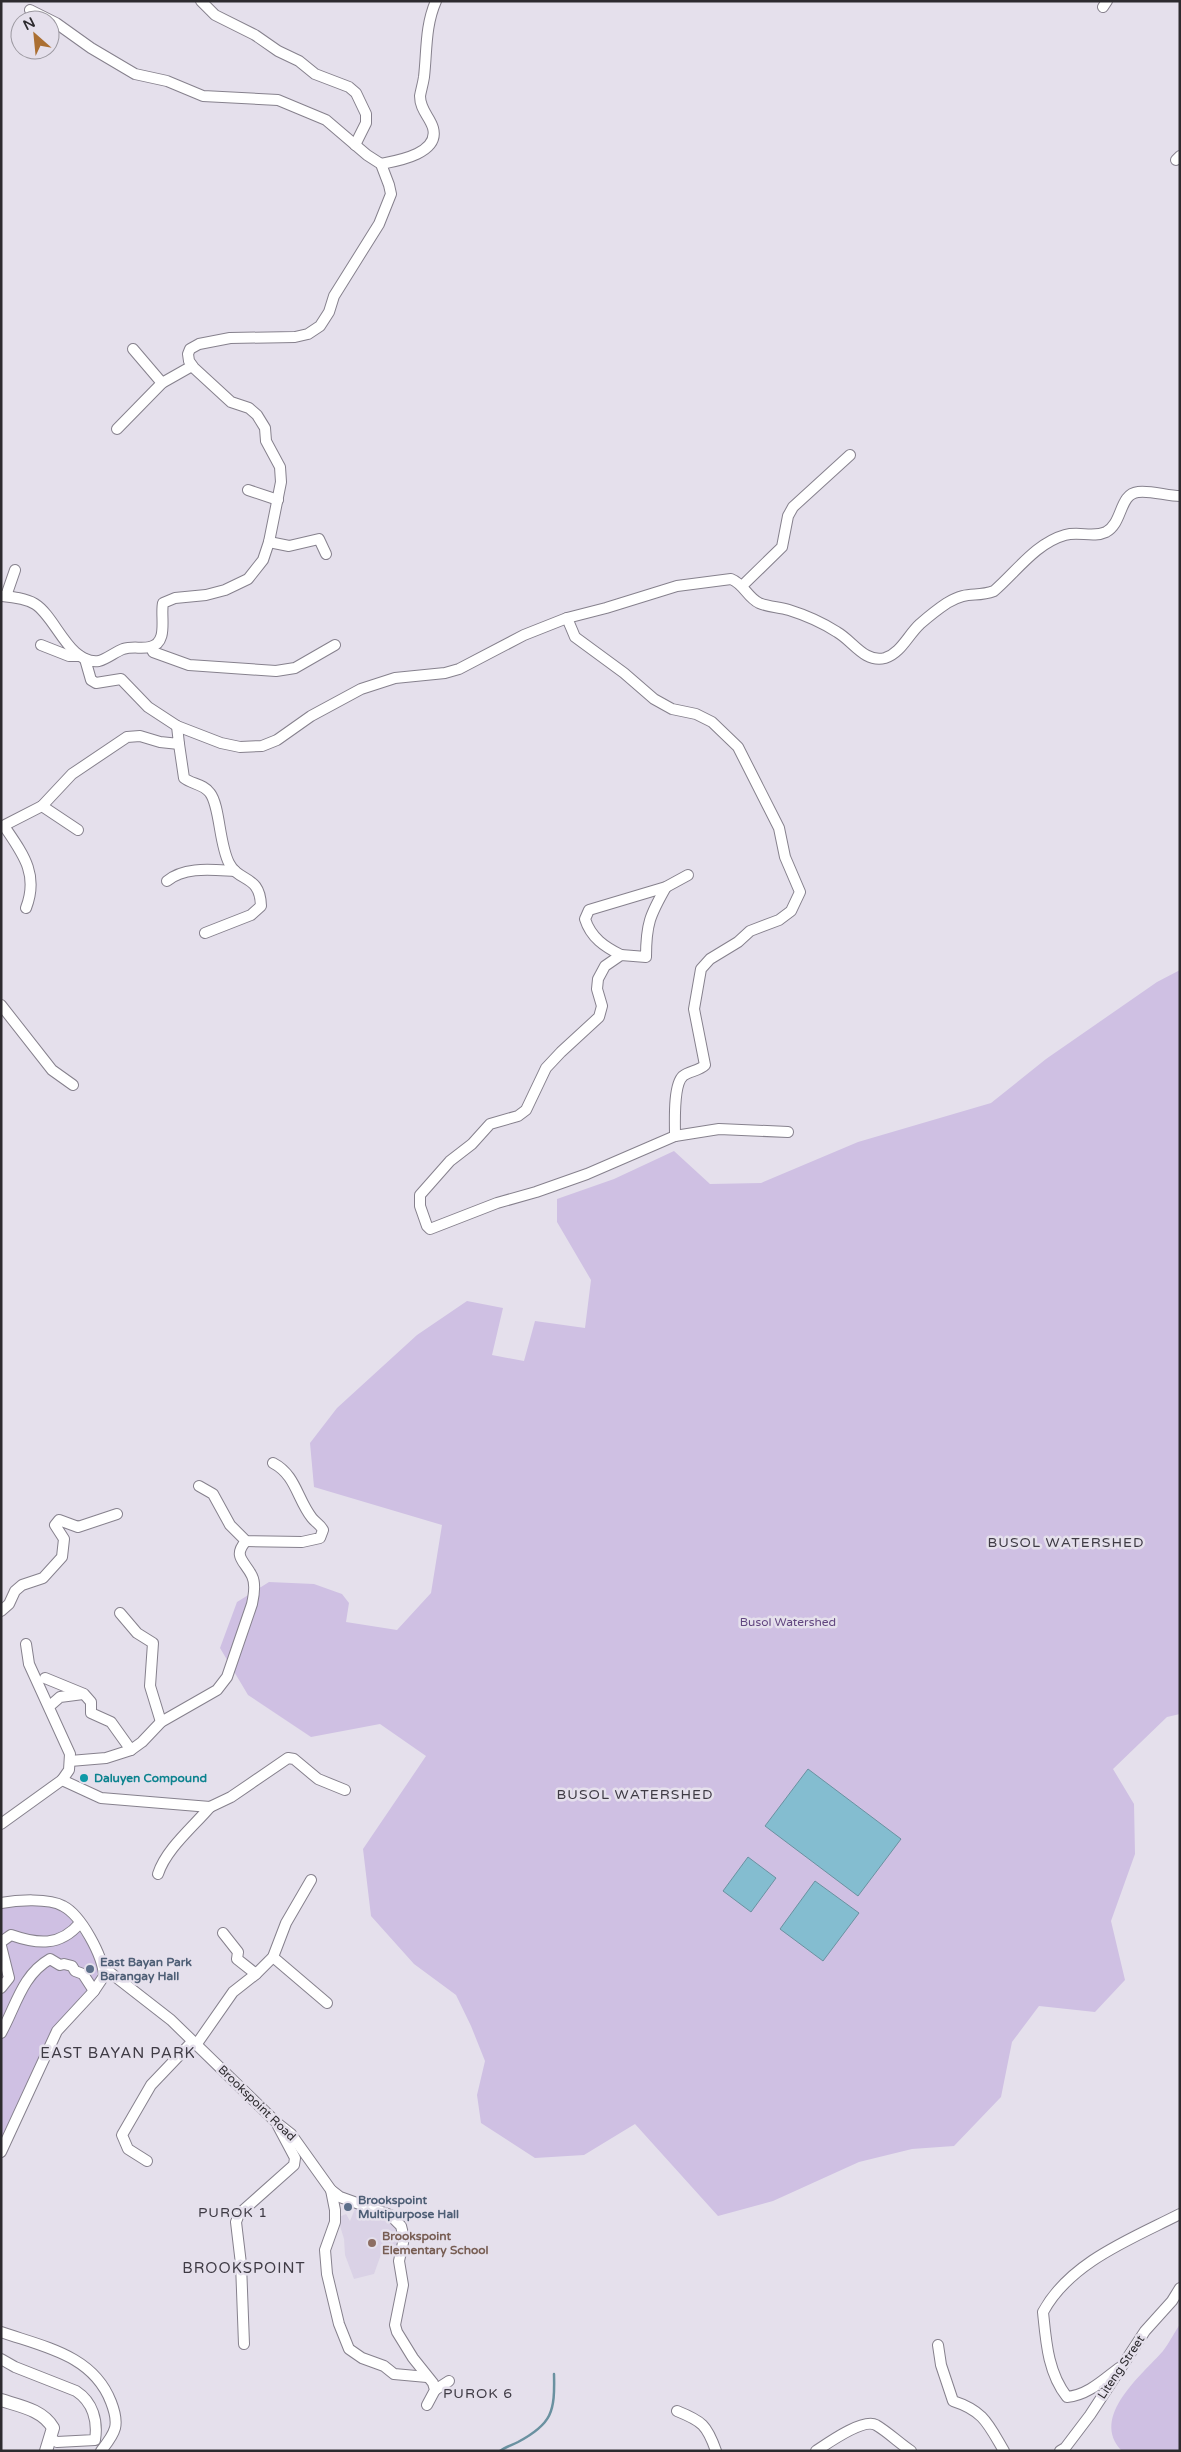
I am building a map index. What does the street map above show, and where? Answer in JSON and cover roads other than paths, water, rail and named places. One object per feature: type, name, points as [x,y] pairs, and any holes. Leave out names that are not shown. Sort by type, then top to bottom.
[{"type":"main road","points":[[1,2400],[34,2412],[48,2420],[53,2428],[48,2445]]},
{"type":"street","points":[[202,1],[215,14],[255,35],[278,51],[299,61],[316,74],[348,87],[356,93],[366,114],[366,123],[355,145]]},
{"type":"street","points":[[381,164],[421,153],[433,136],[433,128],[425,116],[420,96],[428,24],[436,1]]},
{"type":"street","points":[[41,645],[69,656],[98,661],[130,647],[151,647],[159,640],[162,631],[163,603],[175,598],[206,595],[239,585],[248,579],[262,560],[269,542],[278,500],[280,467],[266,441],[265,428],[257,415],[249,408],[231,402],[192,366],[188,354],[190,349],[199,344],[230,338],[295,337],[308,334],[320,326],[329,312],[334,296],[344,278],[371,240],[390,194],[386,171],[381,164],[326,120],[278,100],[203,96],[167,81],[135,74],[97,52],[60,26]]},
{"type":"street","points":[[133,348],[162,383]]},
{"type":"street","points":[[117,429],[162,383],[192,366]]},
{"type":"street","points":[[742,586],[782,547],[788,516],[793,507],[850,455]]},
{"type":"street","points":[[248,490],[278,500]]},
{"type":"street","points":[[15,570],[4,596],[34,604],[43,611],[72,649],[82,658],[91,680],[96,683],[121,679],[148,707],[178,726],[240,747],[262,746],[277,740],[311,716],[361,689],[395,678],[445,673],[459,669],[524,635],[567,618],[691,583],[731,580],[742,586],[753,600],[789,610],[838,632],[868,657],[875,659],[885,658],[895,654],[920,624],[945,604],[970,593],[986,594],[994,591],[1043,545],[1054,538],[1068,534],[1093,535],[1111,530],[1128,497],[1132,493],[1139,491],[1180,496]]},
{"type":"street","points":[[269,542],[289,546],[319,539],[326,554]]},
{"type":"street","points":[[567,618],[575,637],[624,673],[654,699],[672,708],[696,714],[712,722],[738,747],[779,828],[785,857],[800,892],[791,910],[779,920],[750,931],[738,942],[710,959],[701,969],[694,1009],[705,1065],[684,1075],[680,1081],[677,1093],[674,1136]]},
{"type":"street","points":[[151,647],[154,652],[189,665],[276,671],[295,668],[335,645]]},
{"type":"street","points":[[178,726],[184,778],[210,792],[214,799],[222,844],[228,861],[235,871],[251,880],[261,899],[261,906],[252,914],[204,933]]},
{"type":"street","points":[[26,908],[31,874],[17,846],[3,827],[42,806],[72,774],[128,736],[140,736],[160,742],[179,744]]},
{"type":"street","points":[[42,806],[78,830]]},
{"type":"street","points":[[167,881],[183,873],[198,870],[235,871]]},
{"type":"street","points":[[666,886],[652,911],[646,929],[646,957],[621,955],[603,946],[593,935],[587,924],[587,914],[594,908],[611,905],[666,886],[688,875]]},
{"type":"street","points":[[621,955],[605,966],[598,979],[597,989],[602,1006],[599,1017],[546,1068],[526,1110],[518,1116],[490,1124],[472,1144],[450,1161],[420,1195],[420,1206],[427,1226],[430,1229],[436,1228],[458,1216],[587,1174],[674,1136],[719,1129],[788,1132]]},
{"type":"street","points":[[1,1005],[52,1070],[73,1085]]},
{"type":"street","points":[[199,1486],[213,1494],[230,1525],[246,1541],[310,1542],[320,1538],[322,1533],[321,1526],[312,1518],[290,1477],[281,1467],[273,1463]]},
{"type":"street","points":[[1,1611],[9,1604],[15,1591],[22,1585],[43,1578],[62,1557],[64,1539],[55,1525],[59,1520],[78,1527],[117,1514]]},
{"type":"street","points":[[70,1761],[106,1758],[130,1750],[142,1742],[161,1722],[217,1690],[226,1677],[254,1593],[252,1575],[240,1556],[240,1548],[246,1541]]},
{"type":"street","points":[[120,1613],[136,1633],[153,1643],[150,1686],[161,1722]]},
{"type":"street","points":[[1,1824],[62,1780],[69,1770],[70,1754],[29,1664],[26,1644]]},
{"type":"street","points":[[45,1678],[84,1694],[91,1702],[91,1713],[111,1722],[130,1750]]},
{"type":"street","points":[[52,1704],[60,1697],[84,1694]]},
{"type":"street","points":[[158,1874],[161,1865],[174,1848],[210,1807],[231,1797],[288,1758],[294,1759],[318,1779],[345,1790]]},
{"type":"street","points":[[62,1780],[101,1798],[210,1807]]},
{"type":"street","points":[[147,2161],[128,2148],[122,2135],[151,2086],[194,2044],[233,1992],[256,1974],[273,1957],[286,1923],[311,1880]]},
{"type":"street","points":[[1,1903],[36,1901],[62,1905],[80,1923],[100,1956],[104,1976],[94,1991],[57,2031],[1,2152]]},
{"type":"street","points":[[1,1942],[10,1935],[35,1942],[49,1942],[62,1939],[80,1923]]},
{"type":"street","points":[[223,1933],[238,1952],[237,1959],[256,1974]]},
{"type":"street","points":[[1,1946],[9,1978],[1,1988]]},
{"type":"street","points":[[273,1957],[327,2004]]},
{"type":"street","points":[[1,2033],[17,1998],[32,1972],[50,1959],[60,1965],[72,1966],[75,1971],[83,1974],[94,1991]]},
{"type":"street","name":"Brookspoint Road","points":[[103,1967],[171,2020],[194,2044],[234,2079],[277,2123],[291,2134],[331,2190]]},
{"type":"street","points":[[244,2344],[241,2264],[236,2222],[239,2214],[294,2165],[295,2158],[277,2123]]},
{"type":"street","points":[[331,2190],[335,2222],[325,2250],[327,2274],[339,2324],[349,2349],[362,2358],[384,2366],[394,2374],[427,2377]]},
{"type":"street","points":[[331,2190],[340,2197],[390,2214],[401,2226],[404,2238],[400,2261],[403,2284],[395,2325],[400,2340],[435,2390]]},
{"type":"street","points":[[1119,2368],[1088,2391],[1078,2396],[1067,2398],[1052,2367],[1043,2312],[1060,2286],[1080,2270],[1113,2248],[1180,2214]]},
{"type":"street","name":"Liteng Street","points":[[1065,2450],[1090,2415],[1119,2368],[1180,2288]]},
{"type":"street","points":[[1,2332],[73,2358],[90,2370],[105,2385],[117,2424],[114,2432],[100,2451]]},
{"type":"street","points":[[938,2346],[941,2365],[953,2401],[979,2413],[986,2420],[1004,2451]]},
{"type":"street","points":[[1,2359],[15,2367],[76,2391],[81,2394],[95,2414],[97,2428],[95,2440],[57,2442],[48,2445]]},
{"type":"street","points":[[427,2405],[435,2390],[449,2381]]},
{"type":"street","points":[[677,2411],[702,2422],[710,2433],[716,2451]]},
{"type":"street","points":[[816,2451],[854,2428],[868,2423],[876,2425],[909,2450]]},
{"type":"water","points":[[808,1769],[901,1839],[858,1896],[765,1826]]},
{"type":"water","points":[[748,1857],[776,1878],[751,1912],[723,1891]]},
{"type":"water","points":[[815,1881],[859,1913],[823,1961],[780,1929]]},
{"type":"waterway","points":[[500,2451],[518,2442],[545,2423],[554,2398],[554,2374]]},
{"type":"place","name":"Daluyen Compound","points":[[84,1778]]},
{"type":"place","name":"East Bayan Park Barangay Hall","points":[[90,1969]]},
{"type":"place","name":"Brookspoint Multipurpose Hall","points":[[348,2207]]},
{"type":"place","name":"Brookspoint Elementary School","points":[[372,2243]]},
{"type":"district","name":"BUSOL WATERSHED","points":[[1066,1542]]},
{"type":"district","name":"BUSOL WATERSHED","points":[[635,1794]]},
{"type":"district","name":"EAST BAYAN PARK","points":[[118,2053]]},
{"type":"district","name":"PUROK 1","points":[[233,2212]]},
{"type":"district","name":"BROOKSPOINT","points":[[244,2268]]},
{"type":"district","name":"PUROK 6","points":[[478,2393]]},
{"type":"park label","name":"Busol Watershed","points":[[788,1622]]}]
